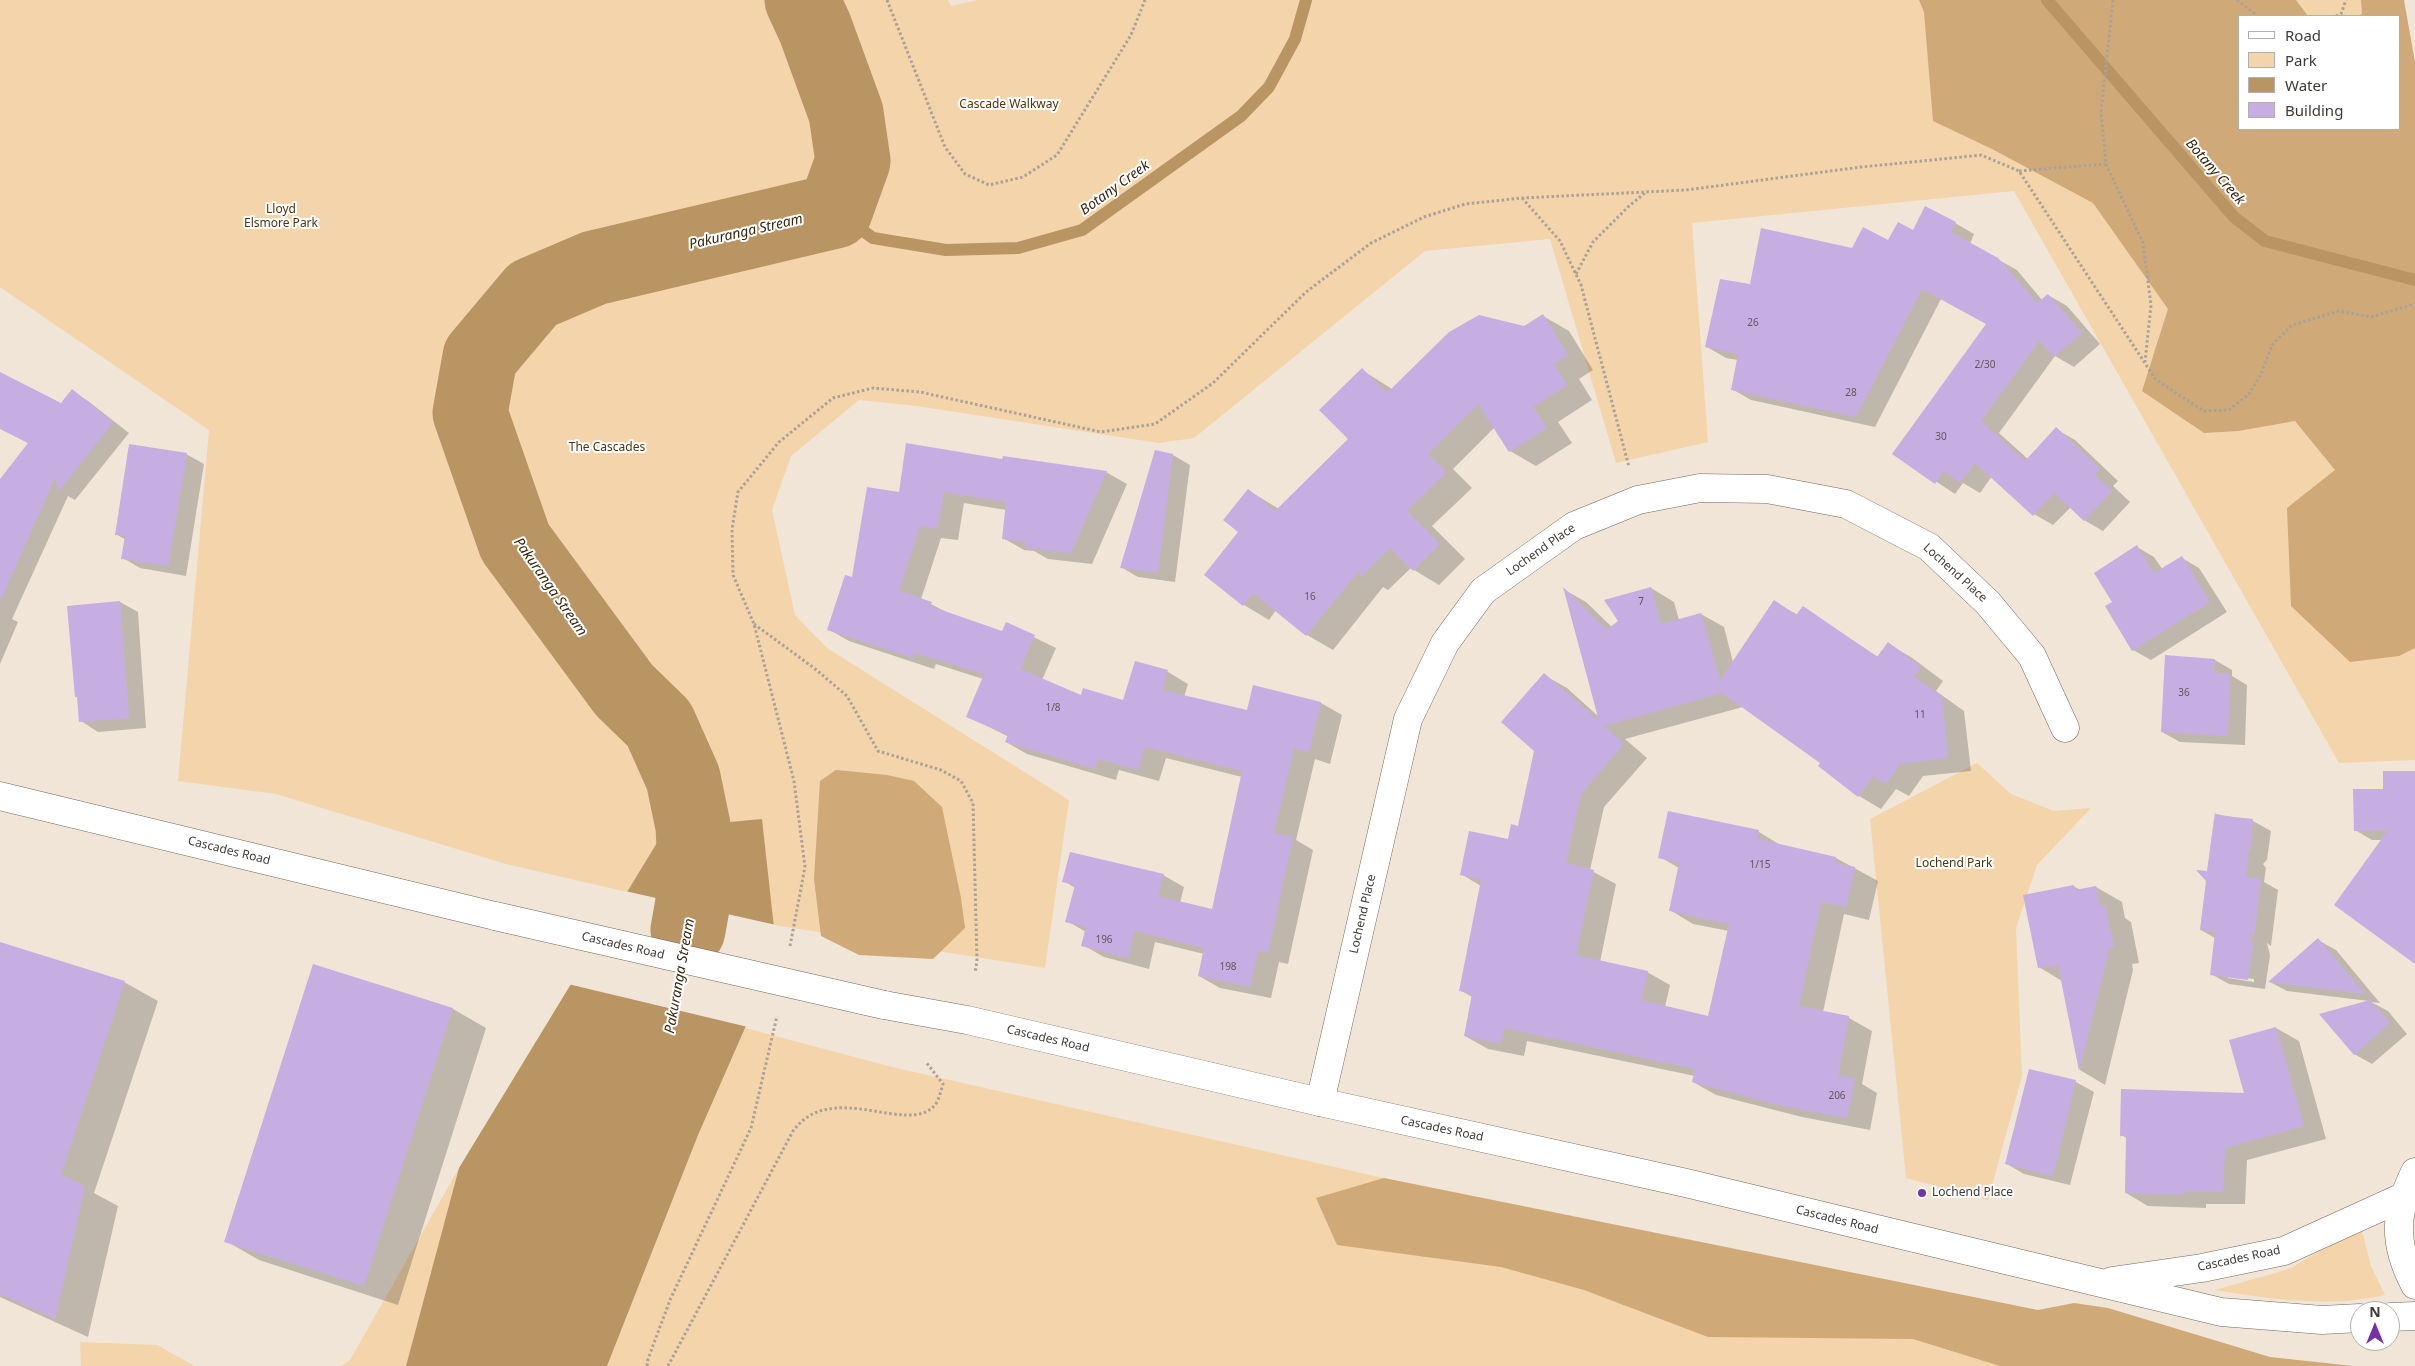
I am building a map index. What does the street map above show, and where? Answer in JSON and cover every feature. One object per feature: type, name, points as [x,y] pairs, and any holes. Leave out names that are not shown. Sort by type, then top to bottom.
[{"type":"main road","name":"Lochend Place","points":[[1320,1102],[1408,719],[1445,643],[1483,591],[1574,526],[1638,500],[1700,488],[1767,489],[1846,504],[1929,547],[1988,603],[2032,656],[2065,728]]},
{"type":"main road","name":"Cascades Road","points":[[0,796],[496,916],[884,1005],[967,1020],[1320,1102],[1686,1183],[2221,1312],[2322,1320],[2350,1319]]},
{"type":"main road","points":[[2415,1172],[2403,1197],[2398,1229],[2403,1262],[2415,1285]]},
{"type":"main road","name":"Cascades Road","points":[[2095,1283],[2202,1268],[2284,1251],[2403,1197]]},
{"type":"main road","points":[[2400,1317],[2415,1316]]},
{"type":"path","points":[[887,0],[945,147],[965,174],[990,185],[1023,176],[1058,154],[1131,35],[1145,0]]},
{"type":"path","points":[[2113,0],[2101,113],[2106,164],[2143,243],[2151,305],[2144,363]]},
{"type":"path","points":[[2236,0],[2257,15]]},
{"type":"path","points":[[2338,15],[2341,14],[2346,0]]},
{"type":"path","points":[[789,952],[805,867],[794,781],[754,624],[733,575],[732,529],[738,492],[779,442],[833,398],[873,388],[920,392],[1101,432],[1155,424],[1214,383],[1306,292],[1371,243],[1424,217],[1465,204],[1522,198],[1686,190],[1861,167],[1981,154],[2019,171],[2106,164]]},
{"type":"path","points":[[2019,171],[2156,380],[2204,411],[2229,410],[2249,394],[2261,374],[2272,345],[2292,325],[2339,311],[2371,317],[2415,304]]},
{"type":"path","points":[[1576,274],[1593,242],[1646,192]]},
{"type":"path","points":[[1522,198],[1560,241],[1581,285],[1638,500]]},
{"type":"path","points":[[754,624],[814,668],[847,696],[878,751],[941,770],[961,781],[973,804],[977,960],[974,973]]},
{"type":"path","points":[[647,1366],[670,1300],[751,1128],[779,1009]]},
{"type":"path","points":[[668,1366],[792,1131],[801,1119],[828,1107],[848,1107],[900,1114],[921,1114],[936,1104],[943,1084],[926,1062]]},
{"type":"green space","points":[[0,0],[948,0],[951,6],[978,0],[2390,0],[2392,15],[2238,15],[2238,130],[2399,130],[2415,167],[2415,760],[2339,763],[2014,191],[1692,223],[1708,442],[1616,463],[1550,239],[1425,251],[1194,438],[1159,443],[916,406],[859,400],[791,456],[772,510],[795,615],[827,648],[1069,800],[1045,968],[774,925],[745,1028],[892,1067],[2216,1366],[341,1366],[350,1360],[459,1168],[627,892],[506,864],[276,794],[178,781],[209,430],[0,287]]},
{"type":"green space","name":"Lochend Park","points":[[1977,763],[2011,794],[2054,811],[2091,808],[2037,865],[2016,928],[2022,1076],[1988,1200],[1906,1178],[1870,819]]},
{"type":"green space","points":[[2361,1227],[2371,1266],[2385,1295],[2364,1299],[2322,1302],[2278,1299],[2215,1290],[2289,1269]]},
{"type":"green space","points":[[80,1342],[157,1345],[195,1366],[81,1366]]},
{"type":"shaded area","points":[[1919,0],[2296,0],[2307,15],[2238,15],[2238,130],[2400,130],[2400,15],[2361,15],[2361,0],[2404,0],[2415,62],[2415,648],[2399,656],[2350,662],[2291,606],[2287,508],[2335,470],[2295,421],[2238,431],[2204,433],[2142,391],[2168,309],[2093,203],[1992,149],[1933,121],[1924,12]]},
{"type":"shaded area","points":[[836,770],[887,775],[914,781],[942,807],[961,898],[965,928],[933,959],[859,955],[821,936],[814,879],[820,781]]},
{"type":"shaded area","points":[[1384,1178],[2038,1310],[2074,1303],[2108,1308],[2270,1357],[2353,1366],[2000,1366],[1913,1339],[1708,1337],[1584,1290],[1501,1267],[1337,1245],[1316,1198]]},
{"type":"water","points":[[762,819],[777,955],[698,1135],[607,1366],[406,1366],[459,1168],[666,828]]},
{"type":"pier","points":[[625,891],[776,925],[779,956],[748,1027],[568,984]]},
{"type":"building","points":[[1925,206],[1956,222],[1951,232],[1998,258],[2037,303],[2048,294],[2082,333],[2054,357],[2039,341],[1981,421],[2025,461],[2056,427],[2100,469],[2095,475],[2112,491],[2084,521],[2054,493],[2033,516],[1975,463],[1960,483],[1944,471],[1935,484],[1892,454],[1986,324],[1922,289],[1856,417],[1731,390],[1738,354],[1705,347],[1720,279],[1750,284],[1761,228],[1852,248],[1863,227],[1888,240],[1898,222],[1913,230]]},
{"type":"building","points":[[1543,314],[1568,355],[1554,364],[1567,385],[1533,407],[1547,428],[1509,452],[1478,404],[1428,454],[1447,472],[1407,511],[1440,544],[1413,571],[1390,548],[1362,576],[1358,572],[1306,636],[1253,593],[1243,606],[1204,575],[1238,532],[1223,520],[1248,489],[1275,511],[1348,439],[1319,410],[1362,368],[1387,393],[1449,332],[1479,315],[1524,326]]},
{"type":"building","points":[[0,372],[61,403],[72,389],[113,422],[58,492],[56,476],[0,601],[0,479],[28,443],[0,429]]},
{"type":"building","points":[[906,443],[1002,459],[1003,456],[1107,471],[1071,553],[1025,548],[1026,542],[1002,539],[1006,502],[944,492],[937,529],[920,526],[899,591],[932,602],[930,606],[1002,631],[1006,622],[1035,635],[1020,669],[1081,695],[1083,688],[1123,700],[1135,661],[1168,670],[1162,690],[1247,710],[1253,685],[1321,702],[1309,752],[1294,748],[1274,833],[1293,837],[1268,953],[1258,951],[1250,987],[1198,976],[1204,948],[1134,931],[1128,958],[1081,946],[1086,927],[1065,922],[1075,885],[1062,882],[1070,852],[1164,874],[1158,896],[1212,909],[1242,771],[1145,747],[1138,770],[1098,759],[1095,769],[1005,742],[1008,735],[966,717],[984,674],[915,653],[913,658],[827,630],[845,575],[852,577],[867,487],[899,492]]},
{"type":"building","points":[[129,444],[187,453],[168,566],[121,559],[125,536],[115,535]]},
{"type":"building","points":[[1155,450],[1173,454],[1158,573],[1120,568]]},
{"type":"building","points":[[2137,545],[2154,573],[2182,556],[2210,602],[2132,651],[2105,606],[2112,602],[2094,573]]},
{"type":"building","points":[[1563,587],[1607,630],[1618,621],[1604,600],[1651,587],[1661,624],[1701,613],[1720,680],[1774,600],[1796,615],[1803,606],[1877,657],[1888,642],[1921,667],[1914,677],[1942,696],[1948,758],[1900,764],[1886,784],[1873,776],[1858,797],[1818,766],[1820,763],[1722,693],[1604,726],[1624,744],[1581,794],[1566,863],[1594,870],[1576,955],[1648,971],[1641,1000],[1708,1016],[1729,924],[1669,911],[1679,863],[1658,858],[1668,811],[1759,830],[1758,839],[1836,857],[1835,863],[1855,867],[1846,907],[1821,902],[1799,1006],[1849,1016],[1838,1076],[1855,1078],[1847,1118],[1778,1105],[1692,1082],[1695,1069],[1504,1028],[1501,1044],[1464,1036],[1472,994],[1459,991],[1481,880],[1460,875],[1469,831],[1508,839],[1511,824],[1518,826],[1534,751],[1501,722],[1544,673],[1599,721]]},
{"type":"building","points":[[120,601],[129,718],[79,722],[67,606]]},
{"type":"building","points":[[2165,655],[2215,659],[2214,673],[2230,674],[2228,736],[2161,732]]},
{"type":"building","points":[[2383,771],[2415,771],[2415,964],[2334,905],[2388,830],[2354,831],[2353,789],[2383,789]]},
{"type":"building","points":[[2215,812],[2216,815],[2253,819],[2250,850],[2246,854],[2249,857],[2246,876],[2261,879],[2254,937],[2249,932],[2253,944],[2248,980],[2210,975],[2215,932],[2200,930],[2206,881],[2196,870],[2207,871]]},
{"type":"building","points":[[2074,885],[2075,890],[2096,886],[2100,906],[2105,905],[2114,948],[2107,950],[2108,954],[2079,1071],[2058,965],[2038,968],[2023,895]]},
{"type":"building","points":[[2318,938],[2365,994],[2268,982]]},
{"type":"building","points":[[0,942],[125,981],[61,1175],[85,1186],[55,1319],[0,1294]]},
{"type":"building","points":[[313,964],[453,1008],[364,1286],[224,1242]]},
{"type":"building","points":[[2370,1000],[2390,1023],[2354,1055],[2319,1014]]},
{"type":"building","points":[[2276,1027],[2304,1126],[2225,1148],[2223,1192],[2183,1191],[2183,1195],[2125,1193],[2126,1136],[2120,1136],[2121,1089],[2244,1093],[2229,1040]]},
{"type":"building","points":[[2029,1069],[2076,1080],[2053,1176],[2005,1164]]},
{"type":"waterway","name":"Pakuranga Stream","points":[[688,930],[696,885],[693,826],[683,778],[659,724],[624,690],[515,542],[470,413],[480,357],[533,294],[594,268],[835,211],[853,161],[846,113],[815,28],[802,0]]},
{"type":"waterway","name":"Botany Creek","points":[[835,211],[873,238],[946,250],[1018,248],[1082,230],[1241,116],[1269,87],[1295,39],[1306,0]]},
{"type":"waterway","name":"Botany Creek","points":[[2047,0],[2234,217],[2265,241],[2415,280]]},
{"type":"place","name":"Lochend Place","points":[[1922,1193]]},
{"type":"park label","name":"Cascade Walkway","points":[[1009,105]]},
{"type":"park label","name":"Lloyd Elsmore Park","points":[[281,217]]},
{"type":"park label","name":"The Cascades","points":[[607,448]]}]
